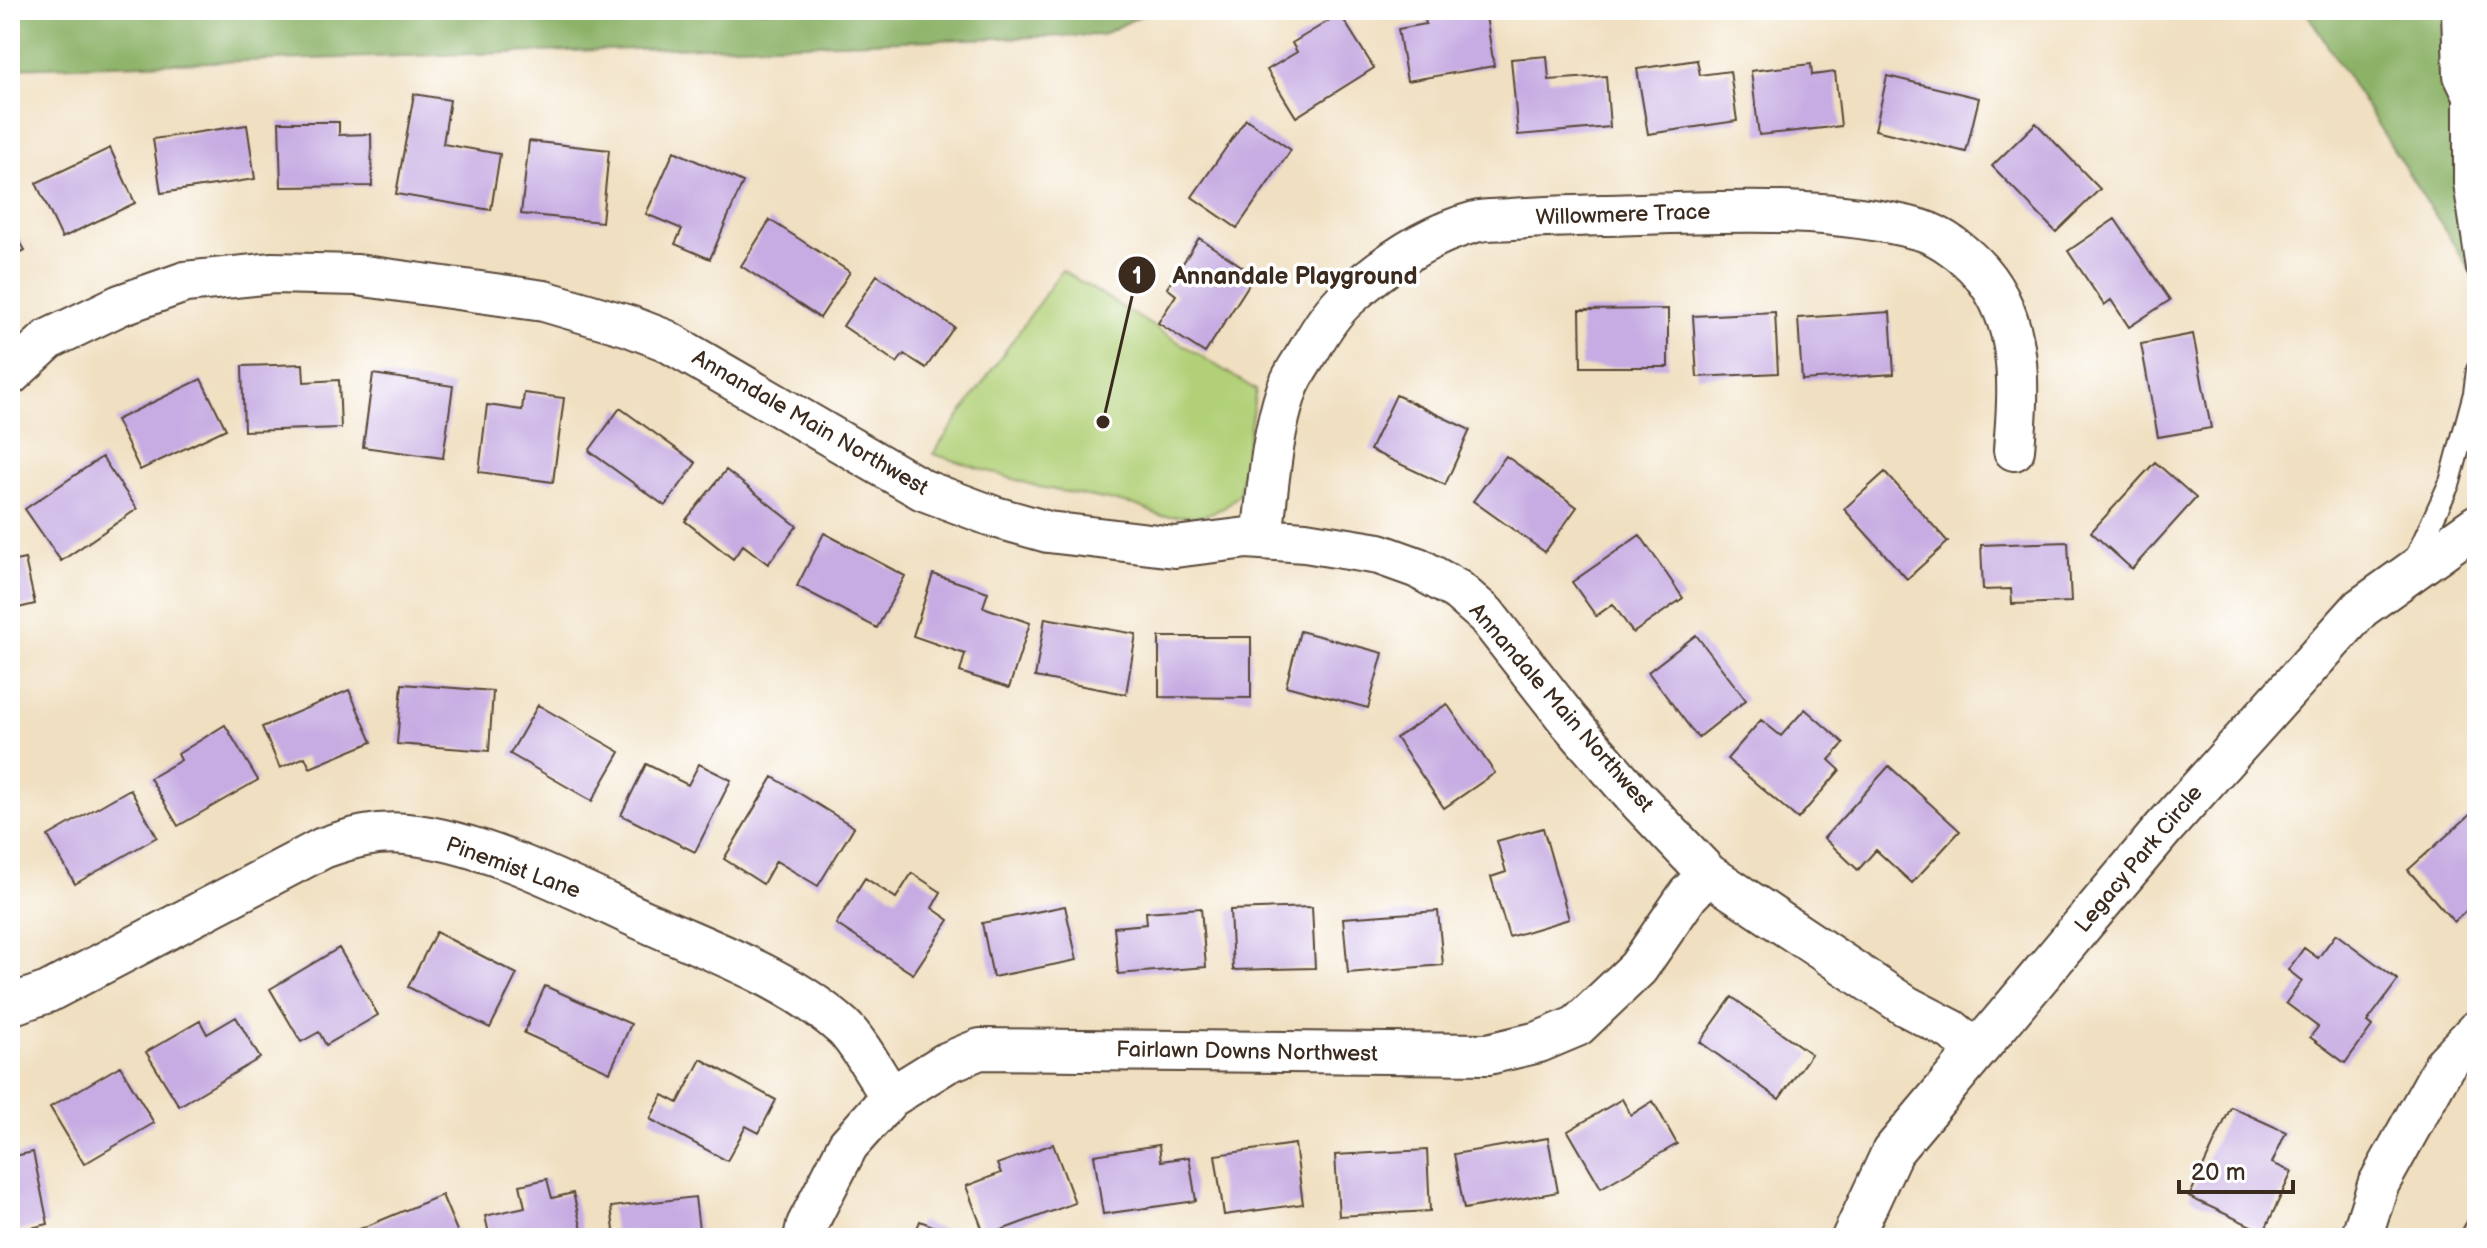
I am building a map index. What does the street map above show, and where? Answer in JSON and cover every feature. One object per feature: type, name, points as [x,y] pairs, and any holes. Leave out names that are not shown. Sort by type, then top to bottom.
[{"type":"street","points":[[2462,10],[2471,88]]},
{"type":"street","name":"Willowmere Trace","points":[[1262,539],[1275,437],[1288,387],[1318,335],[1344,301],[1394,260],[1423,242],[1478,221],[1757,213],[1842,215],[1924,231],[1951,246],[1980,270],[2006,315],[2015,342],[2019,391],[2014,450]]},
{"type":"street","name":"Annandale Main Northwest","points":[[10,375],[49,339],[120,305],[185,282],[273,273],[357,275],[544,301],[641,331],[665,340],[923,490],[995,517],[1048,532],[1175,547],[1247,538],[1305,542],[1379,554],[1418,568],[1457,590],[1486,615],[1569,721],[1708,874],[1906,1006],[1952,1030],[1977,1051]]},
{"type":"street","name":"Legacy Park Circle","points":[[1852,1238],[1892,1152],[2163,829],[2361,608],[2477,525]]},
{"type":"street","name":"Pinemist Lane","points":[[10,1005],[48,992],[323,848],[360,835],[406,834],[464,845],[542,874],[771,978],[808,1000],[845,1029],[891,1097]]},
{"type":"street","name":"Fairlawn Downs Northwest","points":[[804,1238],[807,1225],[848,1145],[891,1097],[946,1063],[980,1049],[1488,1054],[1539,1042],[1577,1026],[1638,968],[1688,895],[1708,874]]},
{"type":"street","points":[[2361,1238],[2378,1185],[2445,1064],[2477,1030]]},
{"type":"lane","points":[[2471,88],[2464,183],[2477,269]]},
{"type":"lane","points":[[2407,576],[2450,482],[2474,393],[2477,370]]},
{"type":"green space","points":[[10,10],[1152,10],[1102,35],[10,68]]},
{"type":"green space","points":[[2305,10],[2477,10],[2477,281]]},
{"type":"green space","points":[[1062,270],[1256,390],[1239,494],[1224,508],[1202,516],[1161,516],[1135,505],[1039,487],[933,454]]},
{"type":"building","points":[[1423,10],[1459,10],[1459,14],[1485,10],[1494,66],[1407,81],[1398,29],[1426,24]]},
{"type":"building","points":[[1340,14],[1374,68],[1296,117],[1267,70],[1297,52],[1292,43]]},
{"type":"building","points":[[1547,56],[1549,80],[1606,76],[1610,127],[1518,135],[1511,59]]},
{"type":"building","points":[[1697,60],[1700,75],[1730,71],[1737,121],[1648,134],[1637,69]]},
{"type":"building","points":[[1811,64],[1812,75],[1835,72],[1841,126],[1759,135],[1751,71]]},
{"type":"building","points":[[1887,76],[1979,98],[1966,152],[1875,130]]},
{"type":"building","points":[[414,94],[450,100],[443,144],[500,154],[491,210],[396,194]]},
{"type":"building","points":[[1246,119],[1291,150],[1237,228],[1192,197]]},
{"type":"building","points":[[279,122],[339,122],[339,135],[371,134],[372,186],[281,187]]},
{"type":"building","points":[[2036,123],[2100,189],[2056,232],[1992,166]]},
{"type":"building","points":[[247,125],[255,179],[161,193],[153,139]]},
{"type":"building","points":[[529,141],[609,150],[602,222],[521,214]]},
{"type":"building","points":[[110,148],[135,203],[62,238],[36,183]]},
{"type":"building","points":[[674,151],[743,182],[710,259],[675,244],[682,229],[646,214]]},
{"type":"building","points":[[2115,219],[2170,300],[2129,327],[2111,300],[2104,305],[2068,251]]},
{"type":"building","points":[[770,220],[850,272],[820,318],[741,266]]},
{"type":"building","points":[[10,225],[25,250],[10,258]]},
{"type":"building","points":[[1199,238],[1255,275],[1205,353],[1158,323],[1176,295],[1167,288]]},
{"type":"building","points":[[877,275],[954,327],[926,368],[904,354],[897,363],[843,326]]},
{"type":"building","points":[[1668,309],[1668,367],[1581,367],[1580,310]]},
{"type":"building","points":[[1775,312],[1778,373],[1697,377],[1693,316]]},
{"type":"building","points":[[1890,312],[1894,374],[1802,380],[1798,318]]},
{"type":"building","points":[[2193,334],[2211,428],[2158,437],[2141,344]]},
{"type":"building","points":[[303,364],[304,382],[339,380],[341,428],[244,431],[242,366]]},
{"type":"building","points":[[373,374],[453,386],[443,458],[363,447]]},
{"type":"building","points":[[201,379],[226,429],[140,470],[116,420]]},
{"type":"building","points":[[524,393],[564,398],[553,482],[479,472],[487,405],[522,410]]},
{"type":"building","points":[[1396,395],[1470,430],[1445,485],[1370,450]]},
{"type":"building","points":[[620,408],[696,463],[665,506],[589,451]]},
{"type":"building","points":[[1506,456],[1577,507],[1545,552],[1473,501]]},
{"type":"building","points":[[102,457],[137,509],[61,561],[25,509]]},
{"type":"building","points":[[2155,462],[2196,498],[2132,569],[2091,532]]},
{"type":"building","points":[[726,470],[797,526],[768,564],[743,545],[733,559],[685,521]]},
{"type":"building","points":[[1885,472],[1948,542],[1907,579],[1844,509]]},
{"type":"building","points":[[824,533],[905,576],[877,628],[797,586]]},
{"type":"building","points":[[1640,535],[1683,598],[1633,633],[1613,604],[1596,616],[1572,582]]},
{"type":"building","points":[[2068,542],[2071,602],[2012,604],[2011,589],[1983,590],[1981,545]]},
{"type":"building","points":[[25,559],[35,604],[10,610],[10,562]]},
{"type":"building","points":[[933,574],[988,592],[983,607],[1030,623],[1009,688],[960,672],[965,654],[913,636]]},
{"type":"building","points":[[1045,618],[1136,634],[1126,694],[1035,677]]},
{"type":"building","points":[[1300,631],[1383,653],[1368,708],[1286,686]]},
{"type":"building","points":[[1696,635],[1746,700],[1698,738],[1648,672]]},
{"type":"building","points":[[1159,637],[1251,637],[1251,698],[1159,697]]},
{"type":"building","points":[[402,684],[493,691],[489,751],[397,744]]},
{"type":"building","points":[[349,690],[372,742],[310,768],[305,757],[280,768],[262,727]]},
{"type":"building","points":[[1447,704],[1495,773],[1444,808],[1396,738]]},
{"type":"building","points":[[538,705],[620,752],[592,801],[510,754]]},
{"type":"building","points":[[1805,709],[1844,743],[1829,760],[1840,770],[1798,819],[1727,759],[1761,720],[1781,736]]},
{"type":"building","points":[[225,725],[258,780],[178,826],[150,778],[181,760],[178,754]]},
{"type":"building","points":[[646,764],[688,785],[699,764],[731,780],[695,852],[621,815]]},
{"type":"building","points":[[1889,766],[1960,831],[1912,883],[1876,850],[1858,870],[1824,838]]},
{"type":"building","points":[[773,777],[854,827],[818,886],[776,861],[763,884],[724,859]]},
{"type":"building","points":[[130,789],[157,837],[75,884],[48,836]]},
{"type":"building","points":[[2472,813],[2477,819],[2477,901],[2454,922],[2408,870]]},
{"type":"building","points":[[1543,828],[1569,919],[1509,937],[1491,877],[1506,872],[1497,841]]},
{"type":"building","points":[[912,873],[941,892],[932,908],[949,920],[913,974],[836,924],[865,878],[896,898]]},
{"type":"building","points":[[1065,906],[1077,960],[993,977],[982,923]]},
{"type":"building","points":[[1312,907],[1315,968],[1233,970],[1230,910]]},
{"type":"building","points":[[1201,908],[1206,967],[1118,974],[1114,927],[1147,924],[1146,912]]},
{"type":"building","points":[[1438,911],[1443,965],[1348,973],[1343,918]]},
{"type":"building","points":[[436,932],[517,974],[490,1028],[408,987]]},
{"type":"building","points":[[2336,934],[2398,980],[2367,1022],[2372,1026],[2345,1063],[2310,1037],[2318,1027],[2286,1003],[2302,981],[2288,970],[2304,948],[2318,958]]},
{"type":"building","points":[[339,948],[378,1015],[326,1045],[319,1032],[301,1042],[270,989]]},
{"type":"building","points":[[545,986],[631,1024],[610,1072],[524,1033]]},
{"type":"building","points":[[1732,997],[1811,1054],[1779,1099],[1700,1042]]},
{"type":"building","points":[[236,1017],[260,1058],[179,1106],[146,1052],[200,1021],[207,1034]]},
{"type":"building","points":[[701,1059],[776,1100],[759,1133],[746,1126],[727,1161],[650,1119],[663,1095],[678,1103]]},
{"type":"building","points":[[120,1066],[154,1123],[84,1164],[50,1107]]},
{"type":"building","points":[[1622,1099],[1631,1115],[1653,1101],[1677,1144],[1601,1188],[1568,1131]]},
{"type":"building","points":[[2231,1107],[2286,1132],[2272,1163],[2292,1172],[2264,1232],[2189,1197]]},
{"type":"building","points":[[1548,1138],[1558,1192],[1464,1209],[1454,1154]]},
{"type":"building","points":[[1053,1144],[1075,1203],[985,1236],[966,1186],[1001,1173],[997,1164]]},
{"type":"building","points":[[1295,1144],[1303,1204],[1224,1215],[1215,1155]]},
{"type":"building","points":[[1159,1145],[1161,1161],[1189,1157],[1196,1201],[1103,1214],[1094,1155]]},
{"type":"building","points":[[1427,1150],[1430,1211],[1339,1216],[1335,1155]]},
{"type":"building","points":[[33,1152],[48,1224],[10,1233],[10,1157]]},
{"type":"building","points":[[547,1179],[552,1198],[573,1193],[584,1238],[490,1238],[485,1216],[525,1207],[520,1185]]},
{"type":"building","points":[[442,1195],[460,1238],[352,1238],[350,1233]]},
{"type":"building","points":[[695,1197],[700,1238],[615,1238],[611,1207]]},
{"type":"building","points":[[2477,1205],[2477,1238],[2457,1238]]},
{"type":"building","points":[[920,1221],[963,1238],[913,1238]]},
{"type":"place","name":"Annandale Playground","points":[[1103,422]]}]
